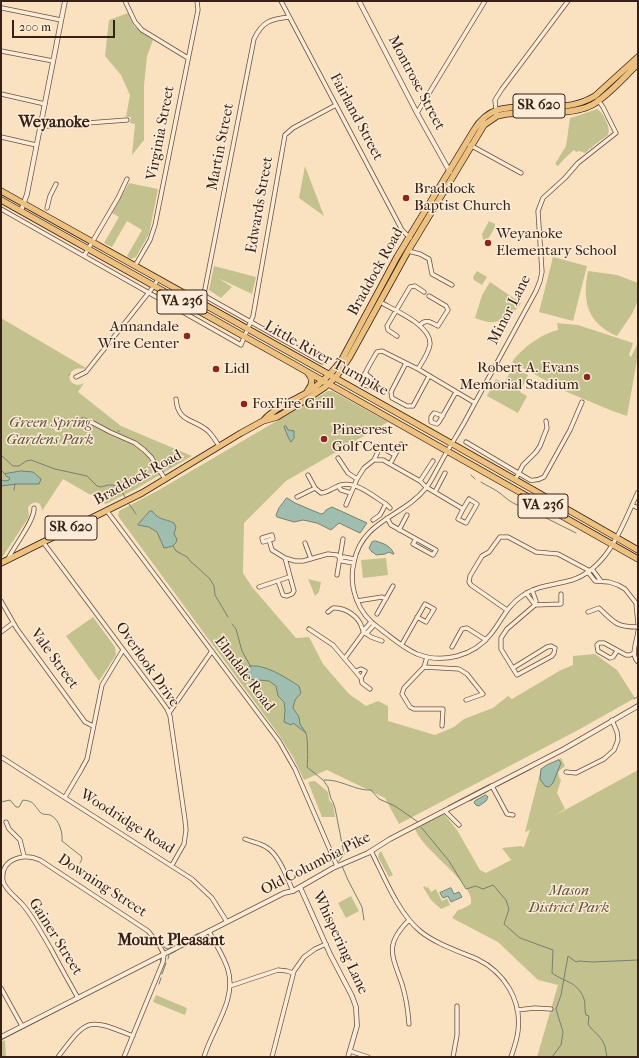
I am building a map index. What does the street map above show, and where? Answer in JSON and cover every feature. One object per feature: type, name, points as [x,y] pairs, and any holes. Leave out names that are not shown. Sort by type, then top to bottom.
[{"type":"main road","name":"SR 620","points":[[496,113],[511,107],[572,105],[596,98],[637,62]]},
{"type":"main road","name":"Braddock Road","points":[[377,300],[409,237],[449,170],[484,125],[496,113]]},
{"type":"main road","name":"Braddock Road","points":[[1,563],[165,479],[263,421],[277,417],[307,399],[333,376],[377,300],[414,241],[469,144]]},
{"type":"main road","name":"Little River Turnpike","points":[[1,191],[333,376],[638,550]]},
{"type":"main road","name":"Little River Turnpike","points":[[1,200],[638,559]]},
{"type":"main road","points":[[304,370],[311,377],[312,381],[310,388],[304,394]]},
{"type":"main road","name":"Braddock Road","points":[[263,421],[269,414],[325,383]]},
{"type":"street","points":[[18,219],[24,204],[65,1]]},
{"type":"street","points":[[125,1],[135,22],[142,30],[188,58]]},
{"type":"street","name":"Virginia Street","points":[[135,266],[150,240],[155,225],[198,8],[197,1]]},
{"type":"street","name":"Fairland Street","points":[[280,1],[402,230],[414,241]]},
{"type":"street","name":"Montrose Street","points":[[359,1],[417,113],[452,176]]},
{"type":"street","points":[[417,113],[485,1]]},
{"type":"street","points":[[496,113],[495,100],[568,1]]},
{"type":"street","points":[[2,8],[61,20]]},
{"type":"street","name":"Martin Street","points":[[200,303],[204,295],[254,39],[259,30],[266,23],[274,19],[289,17]]},
{"type":"street","points":[[1,51],[53,61]]},
{"type":"street","points":[[1,94],[45,104]]},
{"type":"street","name":"Minor Lane","points":[[354,561],[357,550],[365,537],[378,524],[408,505],[426,488],[475,403],[536,291],[542,272],[538,211],[546,195],[557,186],[578,163],[616,134],[603,107],[596,98]]},
{"type":"street","name":"Edwards Street","points":[[244,336],[253,316],[285,135],[289,130],[336,105]]},
{"type":"street","points":[[40,126],[127,120]]},
{"type":"street","points":[[1,137],[36,145]]},
{"type":"street","points":[[469,144],[521,174]]},
{"type":"street","points":[[84,256],[127,179]]},
{"type":"street","points":[[47,208],[56,184]]},
{"type":"street","points":[[1,209],[241,345],[244,336]]},
{"type":"street","points":[[408,251],[420,254],[429,259],[432,274],[452,284]]},
{"type":"street","points":[[76,377],[86,372],[158,279]]},
{"type":"street","points":[[398,336],[388,330],[387,326],[410,287],[414,286],[424,292]]},
{"type":"street","points":[[204,295],[322,362]]},
{"type":"street","points":[[420,325],[422,322],[426,321],[438,326],[448,310],[446,306],[429,296]]},
{"type":"street","points":[[377,300],[420,325],[429,337],[429,349],[418,369]]},
{"type":"street","points":[[217,312],[222,306]]},
{"type":"street","points":[[234,322],[237,314]]},
{"type":"street","points":[[209,327],[214,320]]},
{"type":"street","points":[[274,344],[276,336]]},
{"type":"street","points":[[365,373],[377,352],[382,351],[418,369],[475,403]]},
{"type":"street","points":[[309,363],[312,356]]},
{"type":"street","points":[[406,363],[391,392],[392,398],[407,406],[413,406],[429,376]]},
{"type":"street","points":[[443,416],[456,392]]},
{"type":"street","points":[[176,399],[179,413],[206,429],[219,446]]},
{"type":"street","points":[[466,442],[519,474],[535,481],[544,477],[570,430],[582,402]]},
{"type":"street","points":[[77,421],[84,420],[93,423],[135,443],[151,458],[165,479]]},
{"type":"street","points":[[515,480],[523,465],[540,446],[547,428],[546,420]]},
{"type":"street","points":[[390,464],[401,444]]},
{"type":"street","points":[[346,505],[357,479],[364,468],[374,460],[380,447],[395,455]]},
{"type":"street","points":[[338,458],[348,473],[357,479]]},
{"type":"street","points":[[374,460],[383,460],[420,481],[426,488],[463,509]]},
{"type":"street","points":[[492,467],[495,460]]},
{"type":"street","points":[[420,481],[433,461]]},
{"type":"street","points":[[435,492],[445,473]]},
{"type":"street","points":[[308,475],[315,488],[320,493],[324,493],[345,484],[354,485],[386,504],[390,508]]},
{"type":"street","points":[[338,486],[340,490],[351,493]]},
{"type":"street","points":[[297,497],[315,488]]},
{"type":"street","points":[[269,540],[272,550],[285,558],[303,561],[328,554],[338,555],[340,558],[344,557],[354,561],[352,580],[358,601],[362,610],[373,623],[411,651],[427,657],[446,658],[461,655],[474,649],[486,640],[507,610],[516,600],[526,593],[574,579],[590,571],[602,560],[616,538],[638,492]]},
{"type":"street","points":[[469,499],[477,504],[466,523],[458,519],[463,509],[469,499]]},
{"type":"street","points":[[373,520],[380,515],[386,504]]},
{"type":"street","points":[[632,505],[638,508]]},
{"type":"street","points":[[7,560],[13,548],[33,518],[34,508]]},
{"type":"street","name":"Elmdale Road","points":[[107,510],[267,724],[286,752],[295,769],[337,866]]},
{"type":"street","points":[[399,530],[407,515]]},
{"type":"street","points":[[387,518],[391,525],[436,550],[433,555],[413,544],[416,539]]},
{"type":"street","points":[[507,610],[470,585],[469,582],[470,576],[482,556],[489,552],[500,537],[508,537],[536,552],[558,554],[590,571],[595,581],[618,584],[625,589],[637,603],[638,624]]},
{"type":"street","points":[[337,575],[343,539]]},
{"type":"street","name":"Overlook Drive","points":[[43,542],[169,713],[186,830],[182,849],[172,865]]},
{"type":"street","points":[[305,543],[311,559]]},
{"type":"street","points":[[278,581],[283,594],[287,596],[292,594],[294,591],[285,558]]},
{"type":"street","points":[[259,587],[289,577]]},
{"type":"street","points":[[377,614],[393,586]]},
{"type":"street","points":[[532,590],[536,601],[535,605]]},
{"type":"street","points":[[526,593],[535,605]]},
{"type":"street","points":[[513,668],[547,647],[551,646],[555,648],[552,656],[517,675],[501,649],[501,638],[507,629],[535,605],[561,604],[561,594]]},
{"type":"street","points":[[358,601],[382,597],[386,599]]},
{"type":"street","name":"Vale Street","points":[[1,601],[13,623],[85,722],[93,726]]},
{"type":"street","points":[[402,644],[417,617],[425,604],[434,609],[426,622],[417,617]]},
{"type":"street","points":[[328,612],[332,608],[337,607],[348,612],[357,619],[364,632],[382,641]]},
{"type":"street","points":[[588,612],[600,608],[616,624],[623,627],[638,627]]},
{"type":"street","points":[[1,632],[13,623]]},
{"type":"street","points":[[345,658],[364,632],[373,623]]},
{"type":"street","points":[[452,647],[462,630],[466,628],[486,640]]},
{"type":"street","points":[[309,629],[333,645],[361,678],[362,683],[370,689]]},
{"type":"street","points":[[638,631],[634,653],[638,662]]},
{"type":"street","points":[[617,651],[613,657],[610,658],[598,651],[597,645],[599,643],[604,643],[626,655],[634,653]]},
{"type":"street","points":[[65,796],[87,759],[104,681],[123,650]]},
{"type":"street","points":[[169,713],[212,651]]},
{"type":"street","points":[[427,657],[424,667],[404,688],[402,694],[410,706],[414,709],[443,709],[442,726]]},
{"type":"street","points":[[424,667],[459,670],[467,674],[483,694],[466,700]]},
{"type":"street","points":[[356,672],[361,669],[365,672],[361,678]]},
{"type":"street","name":"Old Columbia Pike","points":[[1,1037],[284,893],[293,890],[337,866],[371,851],[390,839],[564,749],[638,706]]},
{"type":"street","points":[[566,772],[576,773],[604,759],[614,750],[618,740],[617,732],[612,720]]},
{"type":"street","name":"Woodridge Road","points":[[1,757],[65,796],[192,879],[206,891],[219,908],[227,922]]},
{"type":"street","points":[[492,786],[507,814],[513,815]]},
{"type":"street","points":[[445,811],[459,825]]},
{"type":"street","points":[[6,822],[9,829],[20,840],[24,856]]},
{"type":"street","points":[[245,839],[264,845],[271,851],[277,858],[293,890]]},
{"type":"street","points":[[371,851],[401,909],[409,920],[427,936],[478,960],[491,968],[502,978],[510,989],[517,1010],[518,1030],[511,1057]]},
{"type":"street","name":"Downing Street","points":[[24,856],[40,860],[143,926],[153,936],[164,954]]},
{"type":"street","name":"Gainer Street","points":[[24,856],[12,860],[7,864],[3,877],[4,884],[24,906],[36,923],[78,998]]},
{"type":"street","name":"Whispering Lane","points":[[300,886],[356,1007],[357,1026],[348,1057]]},
{"type":"street","points":[[409,920],[394,938],[392,949],[393,959],[406,1000],[409,1024]]},
{"type":"street","points":[[204,1057],[226,1004],[230,986],[227,968],[209,931]]},
{"type":"street","points":[[272,1057],[293,973],[304,956],[326,944]]},
{"type":"street","points":[[124,1057],[159,976],[164,954]]},
{"type":"street","points":[[230,986],[278,970],[293,973]]},
{"type":"street","points":[[1,988],[22,1026]]},
{"type":"street","points":[[453,1057],[457,1035],[457,1006]]},
{"type":"street","points":[[517,1010],[535,1008],[551,1009]]},
{"type":"street","points":[[58,1057],[79,1031],[90,1024],[106,1025],[133,1036]]},
{"type":"street","points":[[350,1051],[368,1057]]},
{"type":"green space","points":[[128,13],[134,26],[153,40],[147,56],[144,86],[144,140],[132,155],[135,124],[130,123],[131,117],[126,117],[130,95],[121,75],[105,56],[109,20]]},
{"type":"green space","points":[[597,109],[606,121],[609,129],[608,135],[591,149],[590,148],[586,153],[579,151],[576,152],[574,150],[558,166],[555,164],[566,146],[570,118]]},
{"type":"green space","points":[[305,166],[324,216],[299,198]]},
{"type":"green space","points":[[129,183],[158,189],[149,234],[136,257],[131,259],[127,256],[142,230],[127,221],[112,247],[104,243],[119,217],[112,213]]},
{"type":"green space","points":[[489,221],[495,224],[495,227],[487,241],[483,239],[482,234]]},
{"type":"green space","points":[[553,257],[587,266],[573,321],[539,312]]},
{"type":"green space","points":[[214,266],[256,277],[252,294],[218,278],[232,287],[221,298],[209,290]]},
{"type":"green space","points":[[477,271],[487,277],[482,285],[474,280],[473,277]]},
{"type":"green space","points":[[588,271],[617,275],[638,283],[638,300],[632,314],[617,336],[599,325],[589,310],[586,292]]},
{"type":"green space","points":[[490,282],[521,303],[511,314],[501,321],[489,322],[475,318],[482,295]]},
{"type":"green space","name":"Green Spring Gardens Park","points":[[1,318],[86,368],[77,369],[71,372],[71,381],[76,385],[84,383],[78,392],[121,426],[192,456],[136,489],[106,504],[63,479],[42,511],[39,503],[32,503],[28,507],[29,516],[27,520],[1,559]]},
{"type":"green space","name":"Robert A. Evans Memorial Stadium","points":[[557,323],[578,325],[633,343],[629,355],[631,357],[638,343],[638,360],[635,359],[637,360],[627,416],[567,392],[512,362],[532,342],[558,330]]},
{"type":"green space","points":[[513,367],[528,375],[520,392],[527,396],[518,413],[487,396],[496,379],[504,383]]},
{"type":"green space","points":[[328,391],[332,391],[388,422],[286,481],[244,523],[243,573],[252,587],[296,638],[309,637],[323,664],[349,694],[366,706],[378,701],[388,706],[388,721],[435,735],[454,727],[464,719],[493,708],[508,696],[512,699],[561,670],[573,665],[573,656],[595,654],[617,670],[635,698],[580,729],[399,824],[385,798],[327,770],[304,780],[293,757],[279,735],[118,516],[119,511],[157,491]]},
{"type":"green space","points":[[386,558],[388,575],[363,578],[361,560]]},
{"type":"green space","points":[[308,579],[321,582],[319,592],[315,596]]},
{"type":"green space","points":[[93,617],[115,647],[116,655],[99,681],[66,636]]},
{"type":"green space","name":"Mason District Park","points":[[561,758],[565,766],[558,772],[561,780],[557,793],[565,809],[554,816],[638,770],[638,1057],[537,1057],[558,985],[538,980],[498,942],[452,918],[458,910],[471,904],[470,896],[458,877],[428,847],[420,838],[415,829],[444,814],[457,830],[480,870],[486,873],[511,860],[502,848],[524,847],[530,830],[525,832],[541,769]]},
{"type":"green space","points":[[315,781],[328,792],[329,800],[333,804],[335,817],[322,817],[308,782]]},
{"type":"green space","points":[[381,851],[393,875],[389,877],[378,857]]},
{"type":"green space","points":[[425,886],[426,888],[428,887],[431,892],[436,889],[442,901],[447,898],[450,905],[441,909],[431,900],[423,887]]},
{"type":"green space","points":[[351,896],[359,911],[346,918],[338,903]]},
{"type":"green space","points":[[156,995],[187,1008],[185,1015],[153,1002]]},
{"type":"green space","points":[[5,1040],[6,1057],[1,1057],[1,1042]]},
{"type":"shaded area","points":[[286,426],[288,430],[294,431],[294,438],[291,442],[284,427]]},
{"type":"shaded area","points":[[21,471],[33,472],[41,479],[39,484],[1,486],[1,480],[6,481],[10,478],[5,474]]},
{"type":"shaded area","points":[[287,498],[321,514],[332,507],[367,523],[360,533],[339,523],[331,530],[317,523],[303,520],[294,522],[277,517],[276,515],[279,508]]},
{"type":"shaded area","points":[[150,511],[160,518],[174,523],[176,527],[174,534],[177,539],[173,546],[164,548],[157,532],[149,527],[138,525]]},
{"type":"shaded area","points":[[376,541],[389,547],[394,554],[389,552],[376,555],[369,548],[372,542]]},
{"type":"shaded area","points":[[250,666],[269,669],[299,686],[301,693],[295,700],[293,708],[306,733],[293,723],[291,725],[284,722],[284,702],[278,696],[276,686],[269,681],[248,679],[246,677],[245,673]]},
{"type":"shaded area","points":[[559,760],[561,763],[553,783],[549,787],[545,786],[540,779],[541,769]]},
{"type":"shaded area","points":[[486,795],[488,797],[486,801],[479,806],[474,803],[475,801]]},
{"type":"shaded area","points":[[451,888],[454,894],[459,892],[462,897],[451,902],[448,896],[443,898],[440,893]]},
{"type":"waterway","points":[[1,455],[13,466],[19,466],[26,461],[31,460],[55,469],[87,476],[97,486],[101,487],[114,485],[121,490],[125,497]]},
{"type":"waterway","points":[[1,470],[5,474]]},
{"type":"waterway","points":[[471,475],[475,479]]},
{"type":"waterway","points":[[481,482],[519,506],[576,533]]},
{"type":"waterway","points":[[14,490],[15,484]]},
{"type":"waterway","points":[[129,504],[136,514]]},
{"type":"waterway","points":[[173,546],[176,551],[187,557],[210,579],[214,586],[215,595],[228,617]]},
{"type":"waterway","points":[[232,624],[236,629],[242,651],[251,667]]},
{"type":"waterway","points":[[306,733],[308,749],[307,767],[323,780],[328,787],[335,808],[344,854],[339,861]]},
{"type":"waterway","points":[[498,786],[531,769]]},
{"type":"waterway","points":[[324,780],[336,781],[359,789],[371,790],[379,799],[395,806],[418,822]]},
{"type":"waterway","points":[[448,806],[490,784]]},
{"type":"waterway","points":[[470,801],[488,791]]},
{"type":"waterway","points":[[1,802],[10,800],[16,807],[19,807],[23,800],[29,801],[41,813],[50,815],[57,820],[62,834],[62,841],[81,856],[82,859],[80,863]]},
{"type":"waterway","points":[[421,827],[449,861],[466,889],[476,886],[483,889],[493,885],[506,900],[509,909],[504,924],[520,938],[553,950],[552,973],[571,983],[581,993],[585,1001],[586,1015],[589,1016],[588,1024],[603,1041],[607,1057]]},
{"type":"waterway","points":[[342,866],[362,907],[364,920]]},
{"type":"waterway","points":[[191,937],[199,933]]},
{"type":"waterway","points":[[161,942],[165,948],[168,949],[186,939]]},
{"type":"waterway","points":[[170,954],[176,951]]},
{"type":"waterway","points":[[168,959],[169,955]]},
{"type":"waterway","points":[[552,1057],[561,1045],[563,1032],[556,1009],[561,995],[568,956],[576,962],[638,960]]},
{"type":"waterway","points":[[1,1040],[160,958],[161,962]]},
{"type":"waterway","points":[[162,974],[166,963]]},
{"type":"waterway","points":[[159,984],[161,978]]},
{"type":"place","name":"Braddock Baptist Church","points":[[406,198]]},
{"type":"place","name":"Weyanoke Elementary School","points":[[488,243]]},
{"type":"place","name":"Annandale Wire Center","points":[[187,336]]},
{"type":"place","name":"Lidl","points":[[216,369]]},
{"type":"place","name":"Robert A. Evans Memorial Stadium","points":[[587,377]]},
{"type":"place","name":"FoxFire Grill","points":[[244,404]]},
{"type":"place","name":"Pinecrest Golf Center","points":[[324,439]]},
{"type":"district","name":"Weyanoke","points":[[54,123]]},
{"type":"district","name":"Mount Pleasant","points":[[171,941]]}]
